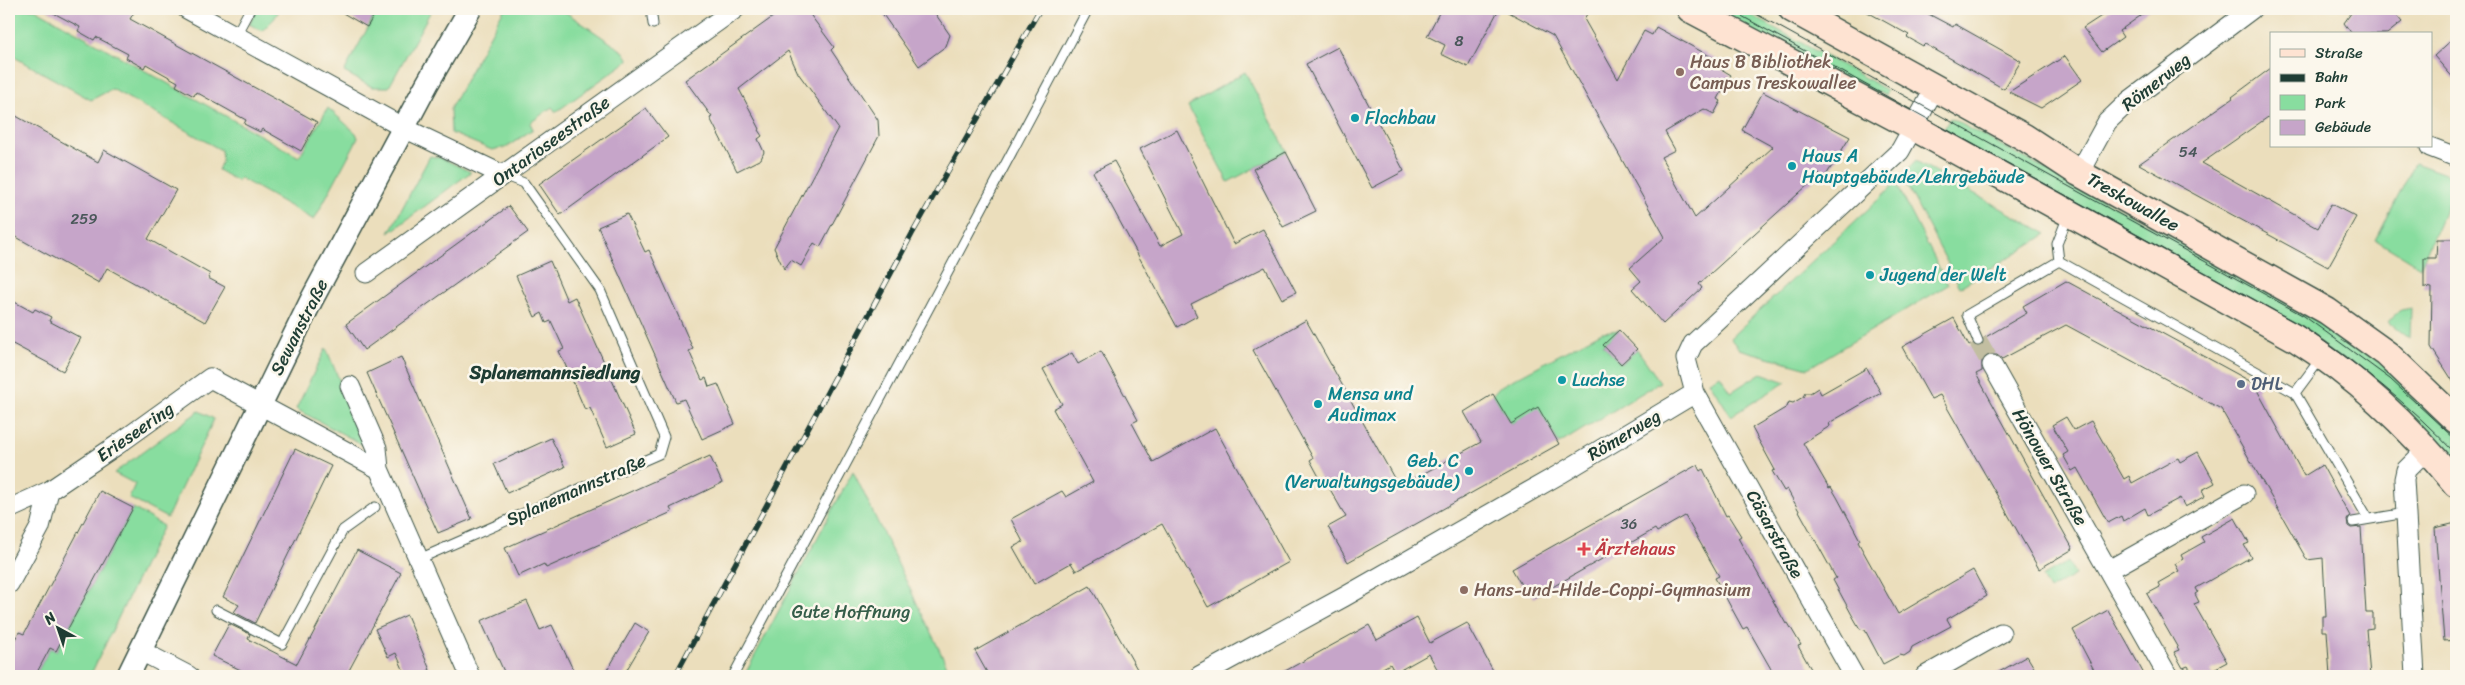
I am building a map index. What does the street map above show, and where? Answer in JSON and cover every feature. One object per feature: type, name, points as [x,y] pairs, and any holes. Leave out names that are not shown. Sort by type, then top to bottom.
[{"type":"main road","points":[[1690,9],[1914,127],[2253,314],[2323,356],[2364,387],[2427,449],[2456,484]]},
{"type":"main road","name":"Treskowallee","points":[[1792,9],[2024,137],[2079,172],[2327,310],[2387,354],[2456,420]]},
{"type":"street","points":[[188,9],[404,128]]},
{"type":"street","name":"Sewanstraße","points":[[128,676],[312,299],[470,9]]},
{"type":"street","name":"Ontarioseestraße","points":[[366,273],[735,9]]},
{"type":"street","name":"Römerweg","points":[[2079,172],[2107,122],[2129,101],[2252,9]]},
{"type":"street","points":[[1695,393],[1686,359],[1693,344],[1888,163],[1900,150],[1935,88]]},
{"type":"street","name":"Splanemannstraße","points":[[404,128],[503,175]]},
{"type":"street","points":[[2432,148],[2456,157]]},
{"type":"street","name":"Hönower Straße","points":[[1992,365],[2168,676]]},
{"type":"street","name":"Erieseering","points":[[9,509],[49,491],[210,378],[260,406]]},
{"type":"street","points":[[350,386],[378,448],[378,469],[470,676]]},
{"type":"street","name":"Römerweg","points":[[1199,676],[1560,474],[1695,393]]},
{"type":"street","name":"Cäsarstraße","points":[[1695,393],[1854,676]]},
{"type":"street","points":[[260,406],[378,469]]},
{"type":"street","points":[[2415,676],[2406,513],[2406,470],[2427,449]]},
{"type":"street","points":[[9,584],[40,527],[49,491]]},
{"type":"street","points":[[2109,570],[2244,494]]},
{"type":"street","points":[[1925,676],[2001,633]]},
{"type":"street","points":[[141,651],[188,676]]},
{"type":"lane","points":[[236,35],[250,9]]},
{"type":"lane","points":[[651,9],[653,24]]},
{"type":"lane","points":[[733,676],[1088,9]]},
{"type":"lane","name":"Splanemannstraße","points":[[419,559],[658,454],[664,437],[600,290],[524,184],[503,175]]},
{"type":"lane","points":[[2059,261],[2057,244],[2070,213]]},
{"type":"lane","points":[[1978,341],[1967,315],[2059,261]]},
{"type":"lane","points":[[2059,261],[2295,393],[2368,518]]},
{"type":"lane","points":[[2295,393],[2323,356]]},
{"type":"lane","points":[[216,610],[282,644],[343,530],[375,508]]},
{"type":"lane","points":[[2353,522],[2406,513]]},
{"type":"green space","points":[[9,9],[35,9],[299,157],[328,108],[356,133],[358,138],[314,220],[240,178],[237,181],[218,170],[222,161],[221,150],[112,89],[91,100],[9,54]]},
{"type":"green space","points":[[257,9],[280,9],[274,19],[262,31],[249,24]]},
{"type":"green space","points":[[378,9],[432,9],[389,87],[372,87],[344,72]]},
{"type":"green space","points":[[504,9],[561,9],[624,52],[629,60],[556,112],[552,107],[530,123],[533,129],[507,147],[492,150],[451,133],[450,109]]},
{"type":"green space","points":[[1708,9],[1740,9],[1887,90],[1885,95],[1878,92],[1875,97]]},
{"type":"green space","points":[[1245,72],[1287,151],[1228,182],[1188,106]]},
{"type":"green space","points":[[1950,118],[2289,299],[2380,361],[2456,432],[2456,459],[2394,399],[1942,133]]},
{"type":"green space","points":[[430,156],[441,158],[471,172],[389,233]]},
{"type":"green space","points":[[1916,161],[2047,234],[1960,287],[1902,176]]},
{"type":"green space","points":[[2415,163],[2456,178],[2456,185],[2420,267],[2376,240]]},
{"type":"green space","points":[[1896,183],[1948,285],[1808,368],[1739,349],[1730,338]]},
{"type":"green space","points":[[2411,308],[2410,339],[2389,322],[2400,310]]},
{"type":"green space","points":[[1619,330],[1603,345],[1621,364],[1637,349],[1660,382],[1559,444],[1538,408],[1511,424],[1493,394],[1499,387],[1602,332]]},
{"type":"green space","points":[[326,348],[367,447],[296,409]]},
{"type":"green space","points":[[1761,373],[1786,382],[1731,416],[1709,381],[1720,375],[1731,392]]},
{"type":"green space","points":[[199,411],[214,419],[167,518],[129,498],[135,484],[114,473]]},
{"type":"green space","name":"Gute Hoffnung","points":[[853,471],[952,676],[744,676]]},
{"type":"green space","points":[[133,508],[163,526],[90,676],[35,676],[50,648],[56,651]]},
{"type":"green space","points":[[2068,562],[2075,575],[2049,590],[2042,577]]},
{"type":"building","points":[[46,9],[136,9],[130,19],[317,122],[301,151],[262,129],[260,132],[244,124],[246,120],[196,92],[194,96],[176,86],[178,82],[146,64],[144,68],[126,58],[128,54],[96,37],[94,40],[78,31],[80,27]]},
{"type":"building","points":[[336,9],[378,9],[367,27]]},
{"type":"building","points":[[784,9],[806,9],[834,47],[831,50],[878,120],[879,136],[820,247],[814,243],[801,266],[791,260],[784,269],[774,248],[838,128],[798,73],[788,51],[739,89],[760,129],[758,130],[762,136],[758,139],[764,152],[761,159],[737,171],[710,118],[712,117],[685,80]]},
{"type":"building","points":[[879,9],[932,9],[950,35],[946,46],[919,66]]},
{"type":"building","points":[[1441,9],[1499,9],[1468,67],[1441,54],[1445,45],[1427,36]]},
{"type":"building","name":"Haus A Hauptgebäude/Lehrgebäude","points":[[1503,9],[1590,9],[1584,19],[1618,79],[1644,31],[1652,35],[1656,27],[1719,61],[1716,66],[1731,75],[1718,99],[1721,101],[1714,114],[1704,109],[1665,132],[1675,150],[1661,157],[1695,218],[1773,147],[1742,130],[1763,92],[1850,137],[1825,177],[1820,174],[1699,284],[1702,288],[1663,324],[1632,289],[1641,281],[1630,268],[1665,237],[1553,36]]},
{"type":"building","points":[[1862,9],[1919,9],[1953,27],[1955,24],[2021,61],[2004,89],[1925,44],[1923,46],[1907,37],[1909,35]]},
{"type":"building","points":[[2112,9],[2150,9],[2119,31],[2123,37],[2102,52],[2083,28]]},
{"type":"building","points":[[2354,9],[2391,9],[2402,22],[2390,32],[2351,32],[2344,23]]},
{"type":"building","points":[[2456,36],[2456,81],[2434,56]]},
{"type":"building","name":"Flachbau","points":[[1338,47],[1404,171],[1372,188],[1306,64]]},
{"type":"building","points":[[2065,56],[2082,80],[2041,108],[2009,92]]},
{"type":"building","points":[[2270,69],[2270,116],[2202,163],[2318,228],[2331,204],[2356,217],[2328,267],[2139,164]]},
{"type":"building","points":[[646,108],[668,137],[560,215],[539,184]]},
{"type":"building","points":[[9,112],[98,162],[104,150],[176,190],[148,239],[210,274],[208,278],[225,287],[205,322],[107,268],[99,283],[9,233]]},
{"type":"building","points":[[1177,130],[1234,244],[1263,229],[1296,292],[1282,299],[1265,267],[1191,304],[1197,316],[1177,327],[1093,172],[1114,161],[1160,246],[1183,234],[1140,149]]},
{"type":"building","points":[[1286,152],[1316,211],[1283,227],[1253,169]]},
{"type":"building","points":[[509,206],[528,232],[364,350],[346,324]]},
{"type":"building","points":[[627,214],[645,252],[649,250],[693,349],[689,351],[702,380],[706,378],[709,387],[718,384],[735,424],[702,439],[684,399],[676,402],[598,227]]},
{"type":"building","points":[[2437,239],[2456,239],[2456,386],[2431,347],[2432,288],[2424,287],[2424,258],[2436,258]]},
{"type":"building","points":[[550,261],[567,301],[575,297],[636,434],[607,447],[590,408],[585,410],[559,351],[564,349],[551,321],[546,323],[542,313],[535,317],[516,276]]},
{"type":"building","points":[[2066,281],[2259,386],[2257,390],[2304,476],[2322,465],[2350,516],[2347,520],[2348,526],[2351,528],[2361,527],[2366,613],[2373,613],[2373,628],[2366,629],[2370,676],[2330,676],[2327,631],[2322,631],[2322,616],[2326,616],[2323,558],[2307,560],[2221,409],[2066,325],[2002,359],[1997,355],[1987,355],[1982,360],[1982,371],[1976,374],[2073,549],[2039,569],[1940,395],[1931,399],[1902,347],[1954,318],[1969,346],[1973,344],[1980,347],[1983,344],[1984,338],[2027,313],[2023,306]]},
{"type":"building","points":[[9,299],[33,312],[35,309],[51,317],[49,321],[81,338],[63,371],[9,342]]},
{"type":"building","points":[[1306,320],[1399,487],[1481,442],[1464,412],[1493,394],[1511,424],[1538,407],[1559,444],[1348,562],[1328,527],[1346,517],[1327,484],[1324,486],[1310,460],[1313,458],[1253,350]]},
{"type":"building","points":[[1619,330],[1637,349],[1621,364],[1603,345]]},
{"type":"building","points":[[1101,351],[1138,420],[1132,423],[1153,462],[1215,428],[1289,562],[1208,607],[1162,524],[1076,571],[1071,563],[1034,584],[1013,547],[1023,542],[1011,519],[1062,491],[1066,497],[1093,482],[1053,409],[1062,404],[1043,369],[1072,353],[1078,364]]},
{"type":"building","points":[[401,357],[472,519],[438,533],[367,373]]},
{"type":"building","points":[[1867,368],[1881,393],[1829,423],[1830,426],[1803,443],[1829,488],[1831,487],[1837,497],[1860,540],[1858,542],[1898,614],[1973,570],[1987,596],[1947,619],[1951,626],[1912,647],[1910,652],[1904,656],[1900,655],[1883,664],[1865,630],[1860,629],[1852,615],[1833,580],[1836,578],[1787,489],[1784,491],[1772,471],[1775,470],[1752,428],[1787,407],[1789,402],[1793,403],[1803,397],[1805,393],[1810,393],[1818,388],[1821,394]]},
{"type":"building","points":[[2066,417],[2074,430],[2091,421],[2124,479],[2129,476],[2132,483],[2178,458],[2180,462],[2198,452],[2215,483],[2202,490],[2205,496],[2185,507],[2180,498],[2148,515],[2145,508],[2123,521],[2121,516],[2108,523],[2077,468],[2072,471],[2063,455],[2068,452],[2052,425]]},
{"type":"building","points":[[551,438],[565,467],[507,493],[494,464]]},
{"type":"building","points":[[295,449],[331,466],[255,623],[234,612],[239,605],[223,597]]},
{"type":"building","points":[[710,456],[722,483],[670,508],[672,512],[546,568],[544,564],[518,576],[505,548]]},
{"type":"building","points":[[1697,465],[1700,471],[1703,469],[1726,516],[1728,515],[1741,536],[1738,538],[1786,624],[1788,623],[1801,645],[1798,646],[1815,676],[1775,676],[1747,627],[1743,629],[1715,578],[1719,576],[1685,516],[1657,532],[1655,529],[1533,598],[1531,593],[1527,595],[1512,569]]},
{"type":"building","points":[[100,491],[133,508],[56,651],[50,648],[35,676],[9,676],[9,650],[19,632],[24,634]]},
{"type":"building","points":[[2235,518],[2249,543],[2244,545],[2251,557],[2196,588],[2198,592],[2195,594],[2199,602],[2194,604],[2227,662],[2210,671],[2213,676],[2194,676],[2188,666],[2183,668],[2174,652],[2179,650],[2147,594],[2160,587],[2158,583],[2179,571],[2175,564],[2183,559],[2181,555],[2204,542],[2201,537]]},
{"type":"building","points":[[2456,523],[2456,640],[2444,641],[2435,528]]},
{"type":"building","points":[[357,550],[401,573],[346,676],[253,676],[212,656],[229,624],[250,634],[248,639],[297,664]]},
{"type":"building","points":[[1090,586],[1141,676],[989,676],[975,651]]},
{"type":"building","points":[[527,601],[540,630],[552,625],[576,676],[506,676],[481,621]]},
{"type":"building","points":[[2108,610],[2145,676],[2099,676],[2094,670],[2073,630]]},
{"type":"building","points":[[407,615],[430,670],[417,676],[406,676],[396,653],[388,657],[375,629]]},
{"type":"building","points":[[1417,618],[1430,643],[1467,623],[1496,676],[1441,676],[1429,654],[1395,673],[1390,664],[1368,676],[1276,676],[1369,625],[1377,640]]},
{"type":"building","points":[[635,623],[649,632],[623,676],[604,676]]},
{"type":"building","points":[[2027,656],[2039,676],[1992,676]]},
{"type":"tunnel","points":[[1978,341],[1992,365]]},
{"type":"tram line","points":[[1729,9],[2300,325],[2382,385],[2420,418],[2456,454]]},
{"type":"tram line","points":[[1747,9],[2304,316],[2390,379],[2456,440]]},
{"type":"railway","points":[[675,676],[912,234],[1040,9]]},
{"type":"place","name":"Haus B Bibliothek Campus Treskowallee","points":[[1680,72]]},
{"type":"place","name":"Flachbau","points":[[1355,118]]},
{"type":"place","name":"Haus A Hauptgebäude/Lehrgebäude","points":[[1792,166]]},
{"type":"place","name":"Jugend der Welt","points":[[1870,275]]},
{"type":"place","name":"Luchse","points":[[1562,380]]},
{"type":"place","name":"DHL","points":[[2241,384]]},
{"type":"place","name":"Mensa und Audimax","points":[[1318,404]]},
{"type":"place","name":"Geb. C (Verwaltungsgebäude)","points":[[1469,471]]},
{"type":"place","name":"Ärztehaus","points":[[1584,549]]},
{"type":"place","name":"Hans-und-Hilde-Coppi-Gymnasium","points":[[1464,590]]},
{"type":"district","name":"Splanemannsiedlung","points":[[555,372]]}]
